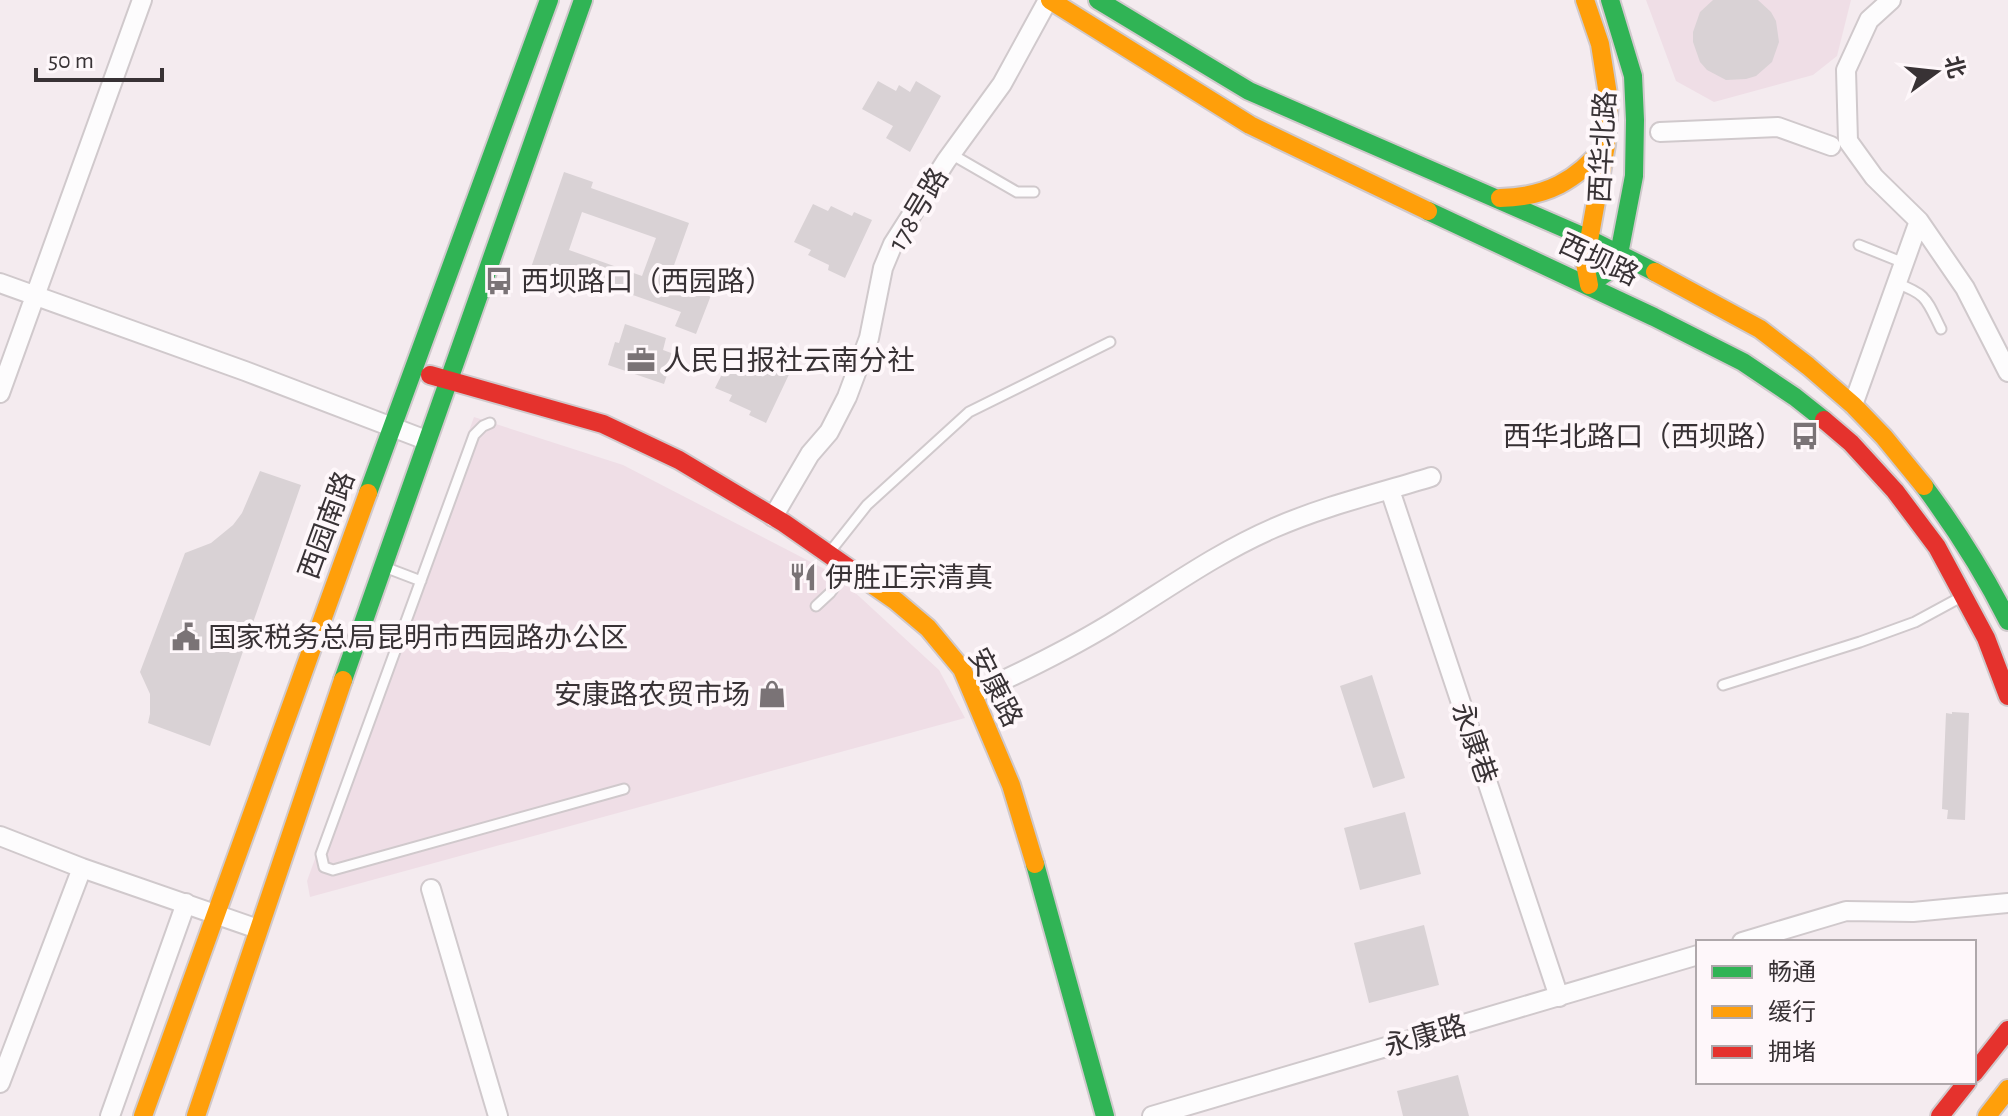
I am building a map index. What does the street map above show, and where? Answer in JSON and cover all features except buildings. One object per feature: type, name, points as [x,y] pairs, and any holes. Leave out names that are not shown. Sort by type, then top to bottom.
[{"type":"main road","name":"西园南路","points":[[143,1116],[549,0]]},
{"type":"main road","points":[[196,1116],[426,440],[583,0]]},
{"type":"main road","name":"西坝路","points":[[1049,0],[1250,125],[1589,285],[1743,362],[1795,397],[1851,443],[1895,491],[1937,547],[1986,638],[2008,696]]},
{"type":"main road","name":"西坝路","points":[[1098,0],[1249,91],[1589,239],[1760,329],[1853,405],[1924,484],[1957,531],[2008,621]]},
{"type":"main road","name":"西华北路","points":[[1585,0],[1600,44],[1609,101],[1606,145],[1585,263],[1589,285]]},
{"type":"main road","name":"西华北路","points":[[1610,0],[1633,76],[1635,120],[1634,176],[1619,254]]},
{"type":"main road","points":[[1494,198],[1529,197],[1562,185],[1587,168],[1606,145]]},
{"type":"main road","points":[[1631,193],[1634,225],[1640,240],[1656,265],[1681,285]]},
{"type":"main road","points":[[1589,285],[1606,273],[1619,254]]},
{"type":"main road","name":"安康路","points":[[413,369],[603,424],[679,460],[829,554],[896,601],[928,628],[962,669],[1011,785],[1105,1116]]},
{"type":"main road","points":[[1976,1070],[2008,1030]]},
{"type":"main road","points":[[1940,1116],[1965,1084]]},
{"type":"main road","points":[[1987,1116],[2008,1089]]},
{"type":"street","points":[[0,393],[142,0]]},
{"type":"street","name":"178号路","points":[[773,517],[810,454],[829,432],[847,397],[869,338],[883,268],[893,244],[951,154],[1002,84],[1049,0]]},
{"type":"street","points":[[1891,0],[1869,20],[1846,70],[1848,141],[1874,177],[1919,221],[1965,288],[2008,372]]},
{"type":"street","points":[[1660,132],[1778,127],[1831,146]]},
{"type":"street","points":[[1853,405],[1919,221]]},
{"type":"street","points":[[0,283],[426,440]]},
{"type":"street","points":[[974,694],[1107,626],[1246,541],[1273,528],[1431,477]]},
{"type":"street","name":"永康巷","points":[[1390,490],[1559,997]]},
{"type":"street","points":[[0,836],[258,929]]},
{"type":"street","points":[[0,1083],[82,868]]},
{"type":"street","points":[[431,889],[498,1116]]},
{"type":"street","points":[[110,1116],[186,903]]},
{"type":"street","points":[[1749,940],[1846,911],[1913,912],[2008,903]]},
{"type":"street","name":"永康路","points":[[1152,1116],[1696,956]]},
{"type":"lane","points":[[951,154],[1017,192],[1034,192]]},
{"type":"lane","points":[[1859,245],[1904,263]]},
{"type":"lane","points":[[1896,283],[1926,298],[1941,329]]},
{"type":"lane","points":[[829,554],[867,505],[969,412],[1110,342]]},
{"type":"lane","points":[[490,423],[474,435],[321,854],[324,867],[333,870],[624,789]]},
{"type":"lane","points":[[383,566],[421,581]]},
{"type":"lane","points":[[816,606],[848,568]]},
{"type":"lane","points":[[1723,685],[1915,622],[1964,595]]},
{"type":"shaded area","points":[[1646,0],[1851,0],[1837,56],[1813,75],[1714,102],[1676,81]]},
{"type":"shaded area","points":[[474,417],[623,465],[836,575],[939,670],[965,718],[310,897],[307,881]]},
{"type":"traffic: fast","points":[[368,493],[549,0]]},
{"type":"traffic: fast","points":[[343,680],[583,0]]},
{"type":"traffic: fast","points":[[1098,0],[1249,91],[1589,239],[1655,272]]},
{"type":"traffic: fast","points":[[1589,285],[1606,273],[1619,254],[1634,176],[1633,76],[1610,0]]},
{"type":"traffic: fast","points":[[1428,211],[1743,362],[1824,420]]},
{"type":"traffic: fast","points":[[1924,486],[1969,552],[2008,621]]},
{"type":"traffic: fast","points":[[1035,864],[1105,1116]]},
{"type":"traffic: slow","points":[[1050,0],[1250,125],[1428,211]]},
{"type":"traffic: slow","points":[[1585,0],[1600,44],[1609,101],[1606,145],[1585,263],[1589,285]]},
{"type":"traffic: slow","points":[[1500,198],[1532,194],[1559,185],[1595,158],[1606,145]]},
{"type":"traffic: slow","points":[[1655,272],[1760,329],[1808,366],[1884,437],[1924,486]]},
{"type":"traffic: slow","points":[[143,1116],[368,493]]},
{"type":"traffic: slow","points":[[860,576],[928,628],[962,669],[1011,785],[1035,864]]},
{"type":"traffic: slow","points":[[196,1116],[343,680]]},
{"type":"traffic: slow","points":[[1987,1116],[2008,1089]]},
{"type":"traffic: jam","points":[[430,375],[603,424],[679,460],[784,523],[860,576]]},
{"type":"traffic: jam","points":[[1824,420],[1851,443],[1895,491],[1937,547],[1986,638],[2008,696]]},
{"type":"traffic: jam","points":[[1976,1070],[2008,1030]]},
{"type":"traffic: jam","points":[[1940,1116],[1965,1084]]},
{"type":"place","name":"西坝路口（西园路）","points":[[499,281]]},
{"type":"place","name":"人民日报社云南分社","points":[[641,360]]},
{"type":"place","name":"西华北路口（西坝路）","points":[[1805,436]]},
{"type":"place","name":"伊胜正宗清真","points":[[803,577]]},
{"type":"place","name":"国家税务总局昆明市西园路办公区","points":[[186,637]]},
{"type":"place","name":"安康路农贸市场","points":[[772,694]]}]
